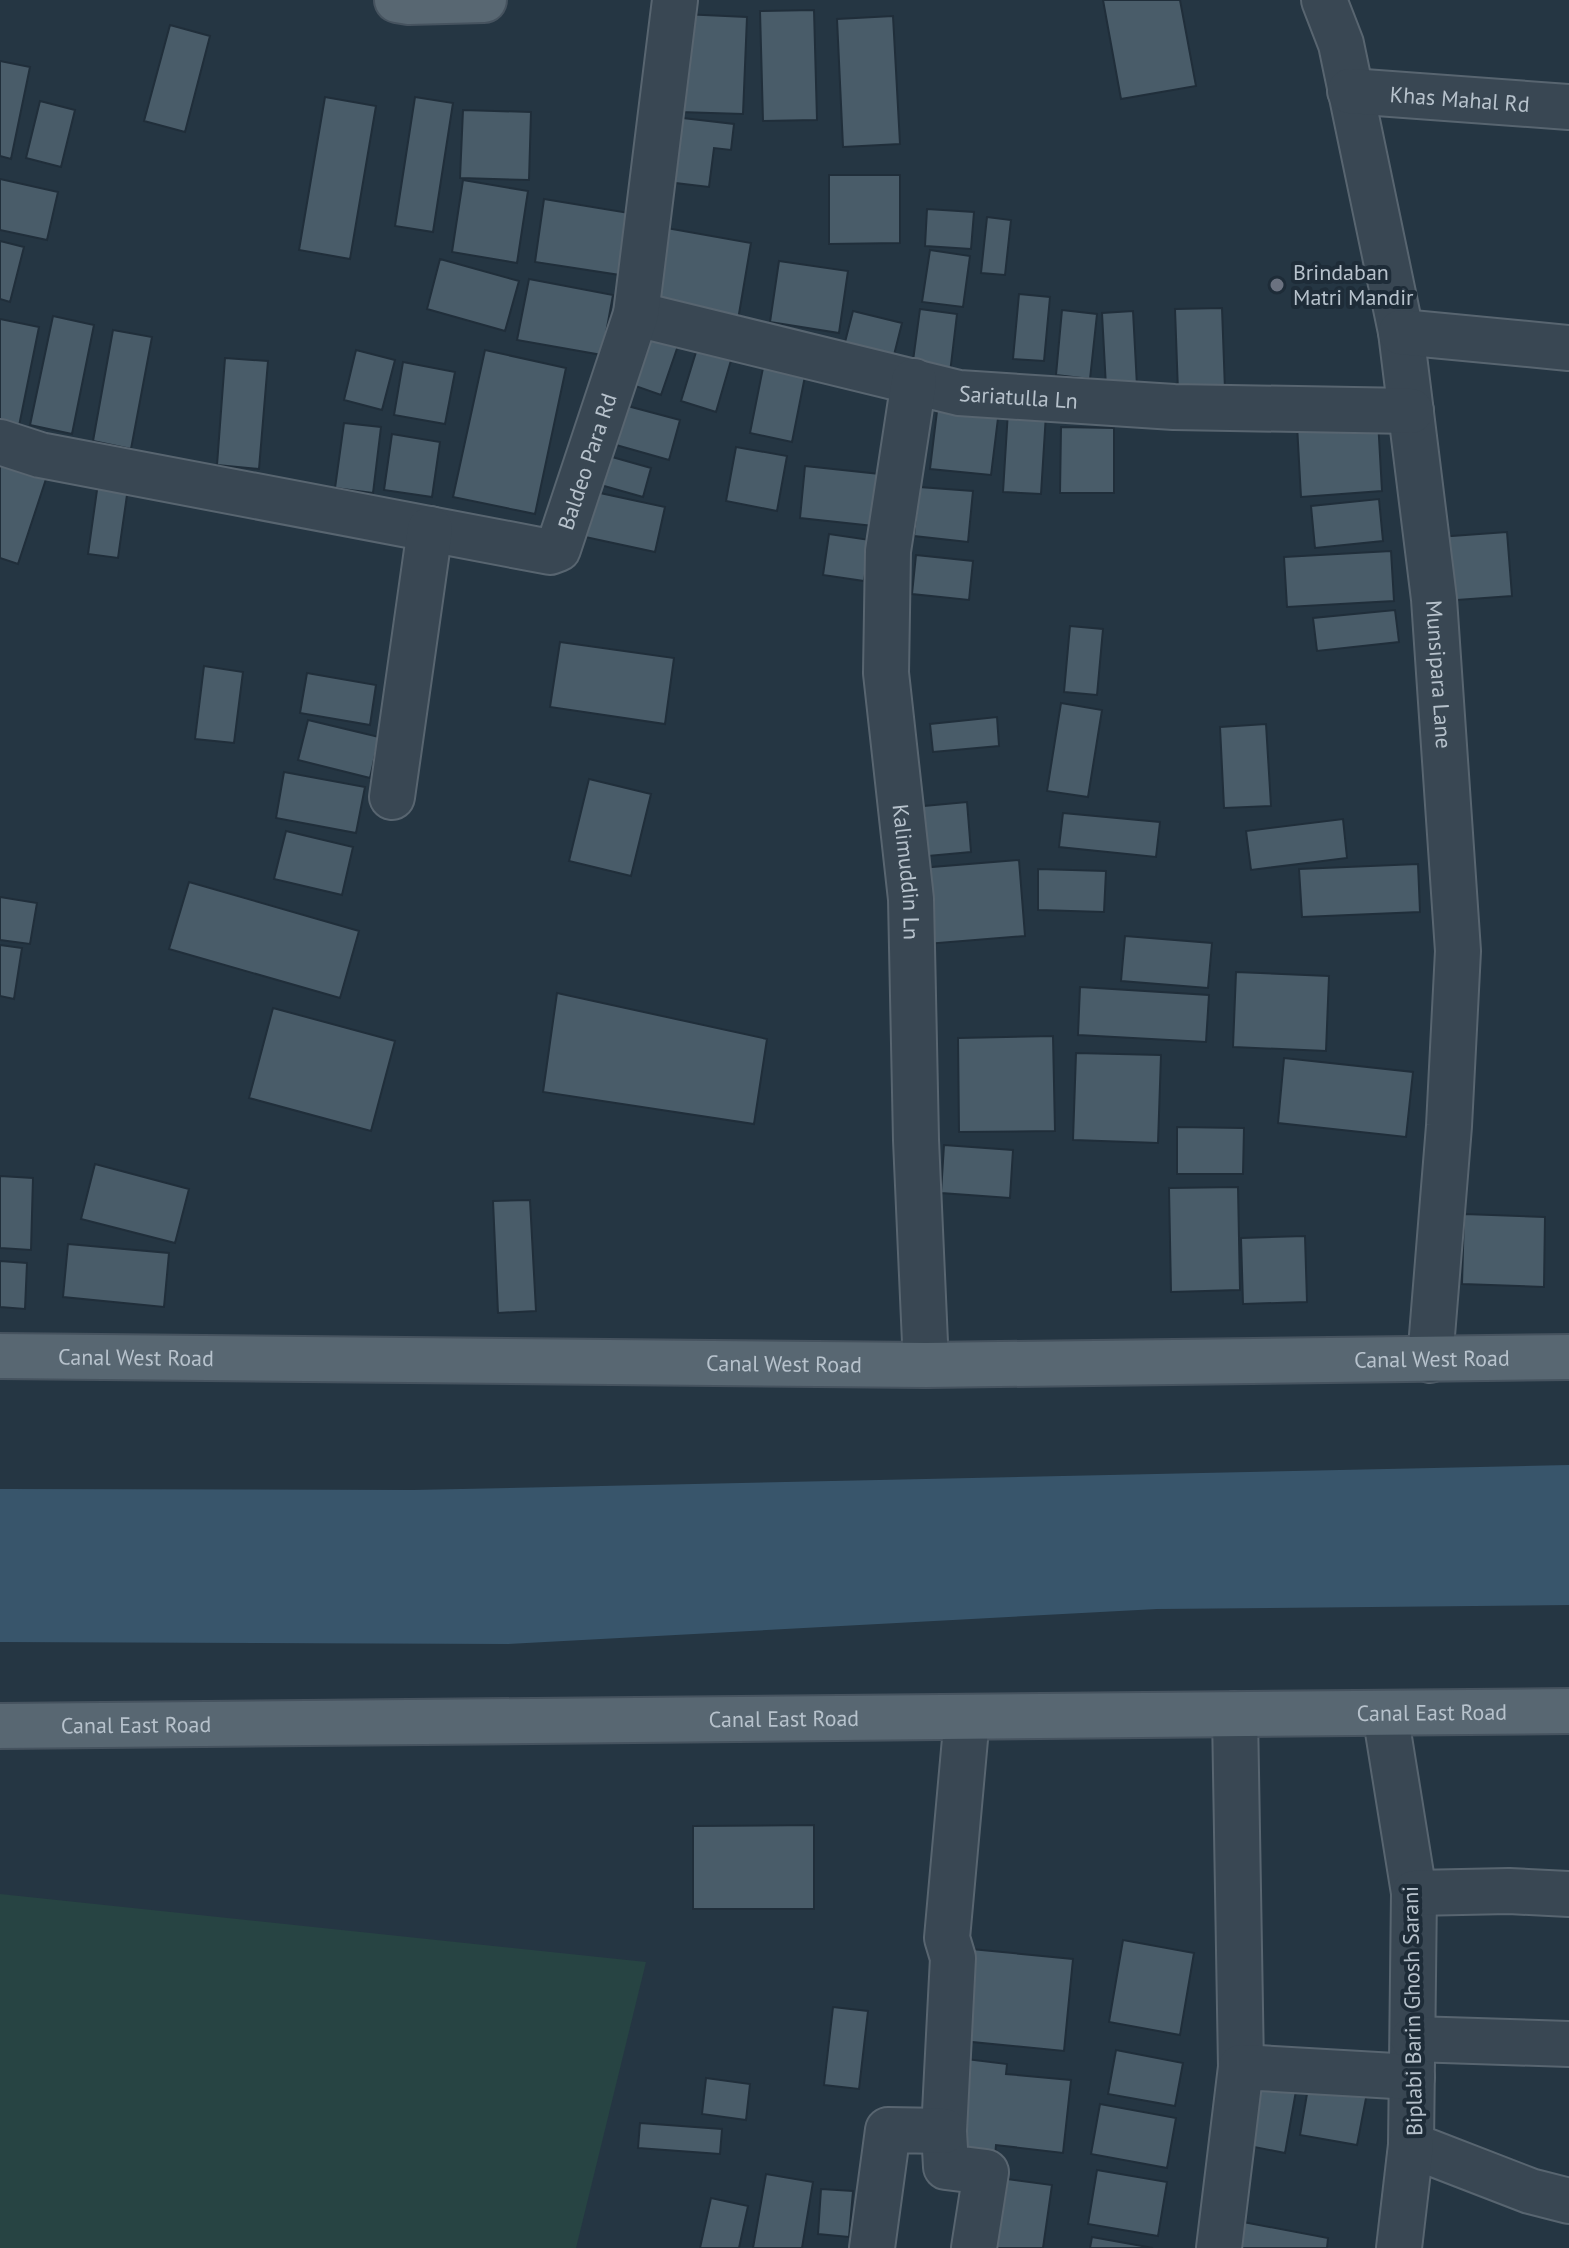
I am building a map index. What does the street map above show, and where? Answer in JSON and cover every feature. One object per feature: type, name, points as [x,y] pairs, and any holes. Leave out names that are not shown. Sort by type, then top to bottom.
[{"type":"main road","points":[[397,0],[484,0]]},
{"type":"main road","name":"Canal West Road","points":[[0,1356],[926,1365],[1569,1357]]},
{"type":"main road","name":"Canal East Road","points":[[0,1726],[1569,1711]]},
{"type":"street","name":"Baldeo Para Rd","points":[[0,442],[40,455],[550,552],[558,549],[636,314],[675,0]]},
{"type":"street","name":"Munsipara Lane","points":[[1324,0],[1341,44],[1401,332],[1434,599],[1458,951],[1449,1126],[1430,1360]]},
{"type":"street","name":"Khas Mahal Rd","points":[[1350,91],[1569,107]]},
{"type":"street","name":"Sariatulla Ln","points":[[636,314],[959,393],[1143,405],[1411,411]]},
{"type":"street","points":[[1401,332],[1569,348]]},
{"type":"street","name":"Kalimuddin Ln","points":[[914,381],[888,551],[886,673],[911,899],[916,1140],[926,1365]]},
{"type":"street","points":[[392,797],[430,529]]},
{"type":"street","name":"Biplabi Barin Ghosh Sarani","points":[[1385,1713],[1414,1893],[1411,2145],[1530,2191],[1569,2201]]},
{"type":"street","points":[[1219,2248],[1241,2067],[1235,1714]]},
{"type":"street","points":[[967,1717],[947,1938],[953,1958],[944,2131],[946,2167],[986,2172],[974,2248]]},
{"type":"street","points":[[1414,1893],[1509,1891],[1569,1894]]},
{"type":"street","points":[[1241,2067],[1412,2058],[1569,2044]]},
{"type":"street","points":[[872,2248],[888,2130],[944,2131]]},
{"type":"street","points":[[1399,2248],[1411,2145]]},
{"type":"green space","points":[[0,1894],[646,1962],[576,2248],[0,2248]]},
{"type":"water","points":[[1569,1465],[1569,1605],[1157,1609],[508,1644],[0,1642],[0,1489],[413,1490]]},
{"type":"building","points":[[1103,0],[1180,0],[1196,86],[1121,99]]},
{"type":"building","points":[[814,10],[817,120],[763,121],[760,11]]},
{"type":"building","points":[[682,14],[747,17],[743,114],[679,112]]},
{"type":"building","points":[[893,16],[900,144],[843,147],[837,19]]},
{"type":"building","points":[[170,25],[210,36],[185,132],[144,121]]},
{"type":"building","points":[[0,61],[30,67],[11,159],[0,156]]},
{"type":"building","points":[[325,97],[376,106],[350,259],[299,250]]},
{"type":"building","points":[[415,97],[453,103],[433,232],[395,226]]},
{"type":"building","points":[[40,101],[75,110],[61,167],[26,158]]},
{"type":"building","points":[[463,110],[531,112],[529,180],[460,178]]},
{"type":"building","points":[[674,117],[734,124],[731,150],[714,148],[709,187],[667,182]]},
{"type":"building","points":[[829,175],[900,175],[900,243],[829,244]]},
{"type":"building","points":[[0,179],[58,192],[47,240],[0,230]]},
{"type":"building","points":[[463,180],[528,191],[517,263],[452,252]]},
{"type":"building","points":[[544,199],[629,213],[620,275],[535,262]]},
{"type":"building","points":[[927,209],[974,212],[971,249],[925,246]]},
{"type":"building","points":[[987,217],[1011,220],[1005,275],[981,273]]},
{"type":"building","points":[[661,227],[751,243],[738,320],[648,303]]},
{"type":"building","points":[[0,241],[24,247],[10,302],[0,299]]},
{"type":"building","points":[[930,250],[970,256],[963,307],[922,302]]},
{"type":"building","points":[[440,259],[519,281],[505,331],[427,309]]},
{"type":"building","points":[[779,261],[848,271],[839,333],[770,322]]},
{"type":"building","points":[[529,279],[613,295],[602,355],[517,340]]},
{"type":"building","points":[[1019,294],[1050,297],[1044,361],[1013,359]]},
{"type":"building","points":[[1222,308],[1225,390],[1178,392],[1175,309]]},
{"type":"building","points":[[920,309],[957,314],[950,373],[912,368]]},
{"type":"building","points":[[1062,310],[1097,314],[1090,379],[1056,375]]},
{"type":"building","points":[[853,311],[902,323],[893,359],[844,346]]},
{"type":"building","points":[[1133,311],[1137,386],[1106,387],[1102,313]]},
{"type":"building","points":[[53,316],[94,325],[72,434],[30,425]]},
{"type":"building","points":[[0,319],[39,327],[19,426],[0,422]]},
{"type":"building","points":[[113,330],[152,337],[131,449],[93,441]]},
{"type":"building","points":[[682,334],[661,395],[621,381],[636,336]]},
{"type":"building","points":[[700,339],[734,350],[716,412],[681,401]]},
{"type":"building","points":[[356,350],[395,360],[382,410],[344,400]]},
{"type":"building","points":[[485,350],[566,368],[535,514],[453,497]]},
{"type":"building","points":[[225,358],[268,361],[259,469],[217,465]]},
{"type":"building","points":[[765,358],[807,366],[792,442],[750,433]]},
{"type":"building","points":[[403,362],[455,372],[445,424],[394,415]]},
{"type":"building","points":[[938,403],[999,410],[991,475],[930,469]]},
{"type":"building","points":[[620,404],[680,420],[669,460],[609,443]]},
{"type":"building","points":[[1008,411],[1046,414],[1041,494],[1003,492]]},
{"type":"building","points":[[1378,420],[1382,491],[1301,497],[1297,425]]},
{"type":"building","points":[[344,423],[381,427],[373,493],[335,488]]},
{"type":"building","points":[[1061,427],[1114,428],[1114,493],[1060,493]]},
{"type":"building","points":[[392,434],[440,442],[432,497],[384,490]]},
{"type":"building","points":[[736,447],[787,456],[777,511],[726,501]]},
{"type":"building","points":[[598,453],[651,468],[643,497],[590,482]]},
{"type":"building","points":[[0,460],[47,476],[18,564],[0,558]]},
{"type":"building","points":[[805,466],[889,475],[883,527],[800,518]]},
{"type":"building","points":[[98,483],[128,488],[118,558],[88,554]]},
{"type":"building","points":[[919,487],[973,491],[968,542],[914,536]]},
{"type":"building","points":[[586,490],[665,507],[655,552],[576,535]]},
{"type":"building","points":[[1379,499],[1383,541],[1315,548],[1311,506]]},
{"type":"building","points":[[1507,532],[1512,596],[1443,601],[1438,537]]},
{"type":"building","points":[[829,534],[870,540],[864,581],[823,575]]},
{"type":"building","points":[[1391,551],[1394,601],[1287,607],[1284,557]]},
{"type":"building","points":[[916,555],[973,561],[969,600],[912,594]]},
{"type":"building","points":[[1395,610],[1399,642],[1317,651],[1313,618]]},
{"type":"building","points":[[1070,626],[1103,629],[1097,695],[1064,692]]},
{"type":"building","points":[[560,642],[674,658],[665,724],[550,707]]},
{"type":"building","points":[[204,666],[243,672],[234,743],[195,739]]},
{"type":"building","points":[[307,673],[376,685],[370,725],[300,713]]},
{"type":"building","points":[[1061,703],[1102,710],[1088,797],[1047,791]]},
{"type":"building","points":[[997,717],[999,746],[933,752],[930,724]]},
{"type":"building","points":[[308,720],[379,737],[370,778],[298,760]]},
{"type":"building","points":[[1266,724],[1271,806],[1224,808],[1220,727]]},
{"type":"building","points":[[284,772],[365,787],[356,833],[276,818]]},
{"type":"building","points":[[589,779],[651,794],[631,876],[569,861]]},
{"type":"building","points":[[967,802],[971,852],[917,857],[913,807]]},
{"type":"building","points":[[1063,813],[1160,822],[1156,857],[1059,847]]},
{"type":"building","points":[[1343,819],[1347,858],[1251,870],[1246,831]]},
{"type":"building","points":[[286,831],[353,847],[342,895],[274,879]]},
{"type":"building","points":[[1019,860],[1025,936],[926,944],[920,868]]},
{"type":"building","points":[[1418,864],[1420,912],[1302,917],[1299,869]]},
{"type":"building","points":[[1038,869],[1106,871],[1104,912],[1038,910]]},
{"type":"building","points":[[189,882],[359,931],[340,998],[169,949]]},
{"type":"building","points":[[0,897],[37,903],[30,944],[0,940]]},
{"type":"building","points":[[1125,936],[1212,943],[1208,988],[1121,981]]},
{"type":"building","points":[[0,945],[22,948],[14,999],[0,996]]},
{"type":"building","points":[[1236,972],[1329,976],[1326,1051],[1233,1047]]},
{"type":"building","points":[[1080,987],[1209,995],[1206,1042],[1078,1035]]},
{"type":"building","points":[[557,993],[767,1039],[754,1124],[543,1092]]},
{"type":"building","points":[[273,1008],[395,1041],[371,1131],[249,1098]]},
{"type":"building","points":[[1053,1036],[1055,1131],[959,1132],[958,1038]]},
{"type":"building","points":[[1076,1053],[1161,1055],[1158,1143],[1073,1140]]},
{"type":"building","points":[[1284,1058],[1413,1072],[1406,1137],[1278,1123]]},
{"type":"building","points":[[1177,1127],[1244,1128],[1243,1174],[1177,1174]]},
{"type":"building","points":[[944,1145],[1013,1150],[1010,1198],[941,1193]]},
{"type":"building","points":[[95,1164],[189,1189],[175,1243],[81,1219]]},
{"type":"building","points":[[0,1176],[33,1178],[31,1250],[0,1248]]},
{"type":"building","points":[[1238,1187],[1240,1290],[1171,1292],[1169,1188]]},
{"type":"building","points":[[530,1200],[536,1311],[498,1313],[493,1201]]},
{"type":"building","points":[[1464,1214],[1545,1217],[1544,1287],[1462,1284]]},
{"type":"building","points":[[1305,1236],[1307,1302],[1243,1304],[1241,1238]]},
{"type":"building","points":[[68,1244],[169,1253],[164,1307],[63,1297]]},
{"type":"building","points":[[0,1261],[27,1263],[25,1309],[0,1307]]},
{"type":"building","points":[[814,1825],[814,1909],[693,1909],[693,1826]]},
{"type":"building","points":[[1123,1940],[1194,1953],[1180,2035],[1109,2022]]},
{"type":"building","points":[[971,1949],[1073,1959],[1064,2051],[962,2041]]},
{"type":"building","points":[[833,2007],[868,2011],[859,2089],[824,2085]]},
{"type":"building","points":[[1116,2050],[1183,2063],[1175,2106],[1108,2094]]},
{"type":"building","points":[[958,2058],[1007,2064],[1006,2074],[1071,2080],[1063,2153],[996,2145],[995,2156],[947,2151]]},
{"type":"building","points":[[706,2078],[750,2084],[746,2120],[702,2114]]},
{"type":"building","points":[[1309,2082],[1367,2093],[1357,2145],[1300,2135]]},
{"type":"building","points":[[1255,2084],[1296,2091],[1285,2153],[1244,2145]]},
{"type":"building","points":[[1100,2104],[1176,2118],[1167,2168],[1091,2154]]},
{"type":"building","points":[[640,2123],[722,2129],[720,2154],[638,2148]]},
{"type":"building","points":[[1097,2170],[1167,2182],[1158,2236],[1088,2224]]},
{"type":"building","points":[[766,2174],[813,2182],[802,2248],[753,2248]]},
{"type":"building","points":[[992,2177],[1052,2185],[1043,2248],[979,2248]]},
{"type":"building","points":[[821,2189],[853,2191],[849,2237],[818,2234]]},
{"type":"building","points":[[711,2198],[748,2206],[739,2248],[700,2248]]},
{"type":"building","points":[[1243,2222],[1328,2238],[1327,2248],[1239,2248]]},
{"type":"building","points":[[1092,2237],[1153,2248],[1090,2248]]},
{"type":"place","name":"Brindaban Matri Mandir","points":[[1277,285]]}]
